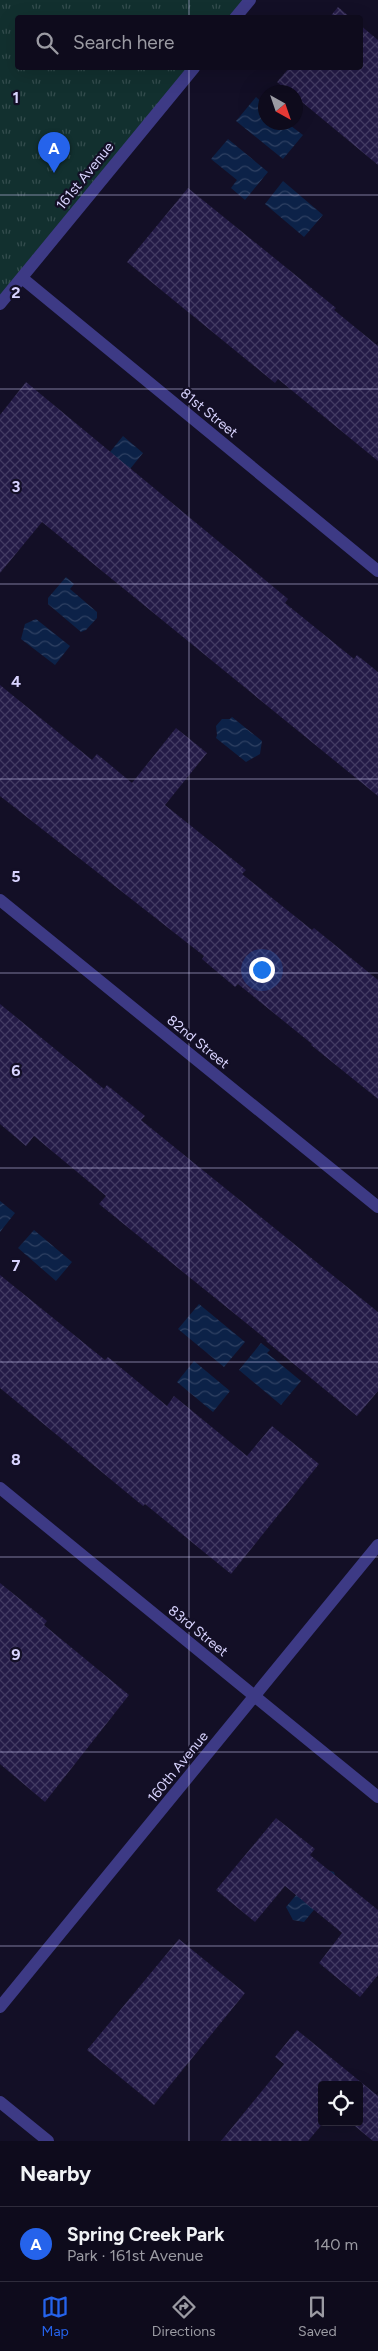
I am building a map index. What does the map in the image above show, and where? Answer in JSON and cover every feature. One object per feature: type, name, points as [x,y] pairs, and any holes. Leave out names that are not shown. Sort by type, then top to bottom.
[{"type":"street","points":[[238,15],[250,0]]},
{"type":"street","name":"161st Avenue","points":[[0,304],[192,70]]},
{"type":"street","name":"81st Street","points":[[22,278],[378,571]]},
{"type":"street","name":"82nd Street","points":[[0,900],[378,1207]]},
{"type":"street","name":"83rd Street","points":[[0,1488],[378,1797]]},
{"type":"street","name":"160th Avenue","points":[[0,2007],[378,1545]]},
{"type":"street","points":[[0,2102],[48,2141]]},
{"type":"green space","points":[[0,0],[250,0],[237,15],[15,15],[15,70],[192,70],[0,304]]},
{"type":"water","points":[[256,97],[258,99],[258,130],[296,130],[303,135],[283,159],[236,121]]},
{"type":"water","points":[[228,139],[268,172],[245,200],[231,188],[237,180],[211,159]]},
{"type":"water","points":[[283,181],[323,215],[304,237],[265,204]]},
{"type":"water","points":[[123,436],[143,453],[100,506],[80,489]]},
{"type":"water","points":[[66,577],[74,584],[70,589],[97,612],[97,618],[86,630],[81,632],[48,604],[48,598]]},
{"type":"water","points":[[36,619],[70,646],[55,665],[21,639],[25,624]]},
{"type":"water","points":[[232,717],[262,741],[260,754],[246,762],[216,738],[216,726],[222,719],[230,719]]},
{"type":"water","points":[[0,1201],[15,1213],[0,1232]]},
{"type":"water","points":[[34,1230],[72,1262],[56,1281],[18,1248]]},
{"type":"water","points":[[199,1304],[245,1342],[224,1367],[178,1329]]},
{"type":"water","points":[[261,1343],[270,1350],[267,1353],[301,1381],[281,1405],[239,1370]]},
{"type":"water","points":[[194,1361],[230,1391],[213,1412],[177,1382]]},
{"type":"water","points":[[319,1868],[334,1872],[337,1882],[304,1922],[293,1920],[286,1907]]},
{"type":"building","points":[[338,7],[347,15],[331,15]]},
{"type":"building","points":[[363,28],[378,40],[378,165],[303,103],[303,85],[281,85],[277,82],[287,70],[363,70]]},
{"type":"building","points":[[188,188],[336,308],[334,310],[378,346],[378,461],[278,379],[275,383],[127,262]]},
{"type":"building","points":[[26,382],[288,599],[285,603],[354,659],[357,655],[378,672],[378,796],[42,522],[0,573],[0,415]]},
{"type":"building","points":[[0,685],[92,760],[97,754],[132,783],[176,728],[207,753],[165,805],[246,870],[242,874],[312,930],[314,928],[378,980],[378,1099],[238,984],[235,987],[202,959],[204,956],[0,796]]},
{"type":"building","points":[[0,1004],[104,1089],[107,1085],[145,1116],[141,1120],[378,1312],[378,1391],[357,1416],[267,1340],[99,1204],[106,1196],[34,1136],[26,1146],[0,1124]]},
{"type":"building","points":[[0,1275],[105,1360],[108,1357],[167,1406],[174,1396],[247,1456],[272,1426],[319,1464],[231,1574],[145,1504],[143,1506],[0,1388]]},
{"type":"building","points":[[0,1583],[47,1621],[44,1625],[129,1695],[45,1802],[0,1764]]},
{"type":"building","points":[[276,1818],[315,1849],[310,1855],[378,1910],[378,1975],[360,1997],[319,1963],[342,1933],[285,1886],[255,1922],[216,1890]]},
{"type":"building","points":[[179,1939],[245,1993],[154,2105],[87,2050]]},
{"type":"building","points":[[297,2030],[360,2081],[318,2081],[318,2126],[321,2126],[308,2141],[221,2141],[284,2064],[275,2057]]},
{"type":"building","points":[[363,2084],[378,2096],[378,2141],[373,2141],[355,2126],[363,2126]]},
{"type":"place","name":"Spring Creek Park","points":[[54,173]]}]
